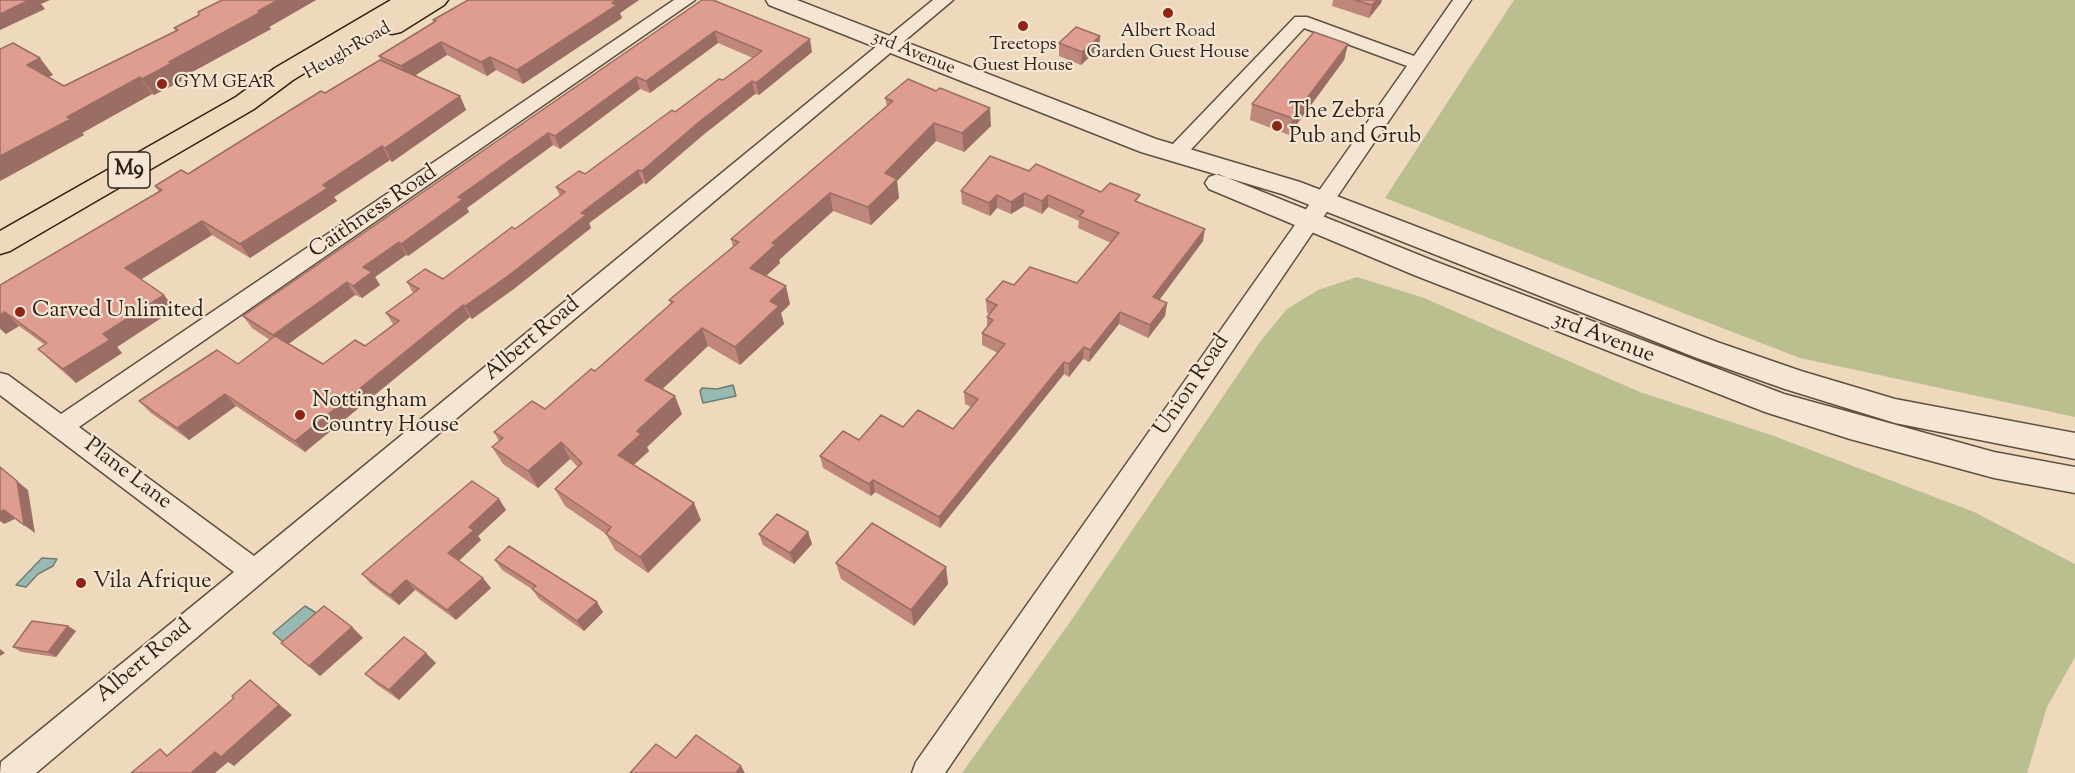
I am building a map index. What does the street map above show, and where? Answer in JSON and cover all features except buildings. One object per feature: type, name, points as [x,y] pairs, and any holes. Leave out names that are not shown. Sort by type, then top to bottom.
[{"type":"main road","name":"Heugh Road","points":[[0,244],[257,95],[284,74],[408,0]]},
{"type":"main road","name":"Heugh Road","points":[[257,95],[309,77],[436,0]]},
{"type":"street","name":"Caithness Road","points":[[62,426],[686,0]]},
{"type":"street","name":"3rd Avenue","points":[[777,0],[1150,146],[1208,178],[1315,210],[1796,381],[1895,411],[2075,446]]},
{"type":"street","name":"Albert Road","points":[[12,773],[944,0]]},
{"type":"street","name":"Union Road","points":[[927,773],[1462,0]]},
{"type":"street","points":[[1178,152],[1301,21],[1418,63]]},
{"type":"street","name":"3rd Avenue","points":[[1150,146],[1178,152],[1315,210],[1570,326],[1776,404],[1850,427],[1994,465],[2075,480]]},
{"type":"street","name":"Plane Lane","points":[[0,382],[62,426],[253,571]]},
{"type":"green space","points":[[1514,0],[2075,0],[2075,417],[1800,358],[1385,198]]},
{"type":"green space","points":[[1357,277],[1424,298],[1640,392],[1774,436],[1974,512],[2075,564],[2075,657],[2047,707],[2027,773],[962,773],[1070,622],[1262,339],[1287,309],[1318,290]]},
{"type":"water","points":[[733,385],[736,396],[703,403],[700,391],[702,388],[717,389]]},
{"type":"water","points":[[42,558],[57,559],[53,566],[38,574],[26,587],[16,585]]},
{"type":"water","points":[[305,606],[318,614],[284,643],[273,633]]},
{"type":"place","name":"Albert Road Garden Guest House","points":[[1168,13]]},
{"type":"place","name":"Treetops Guest House","points":[[1023,26]]},
{"type":"place","name":"GYM GEAR","points":[[162,84]]},
{"type":"place","name":"The Zebra Pub and Grub","points":[[1277,126]]},
{"type":"place","name":"Carved Unlimited","points":[[20,312]]},
{"type":"place","name":"Nottingham Country House","points":[[300,415]]},
{"type":"place","name":"Vila Afrique","points":[[81,583]]}]
